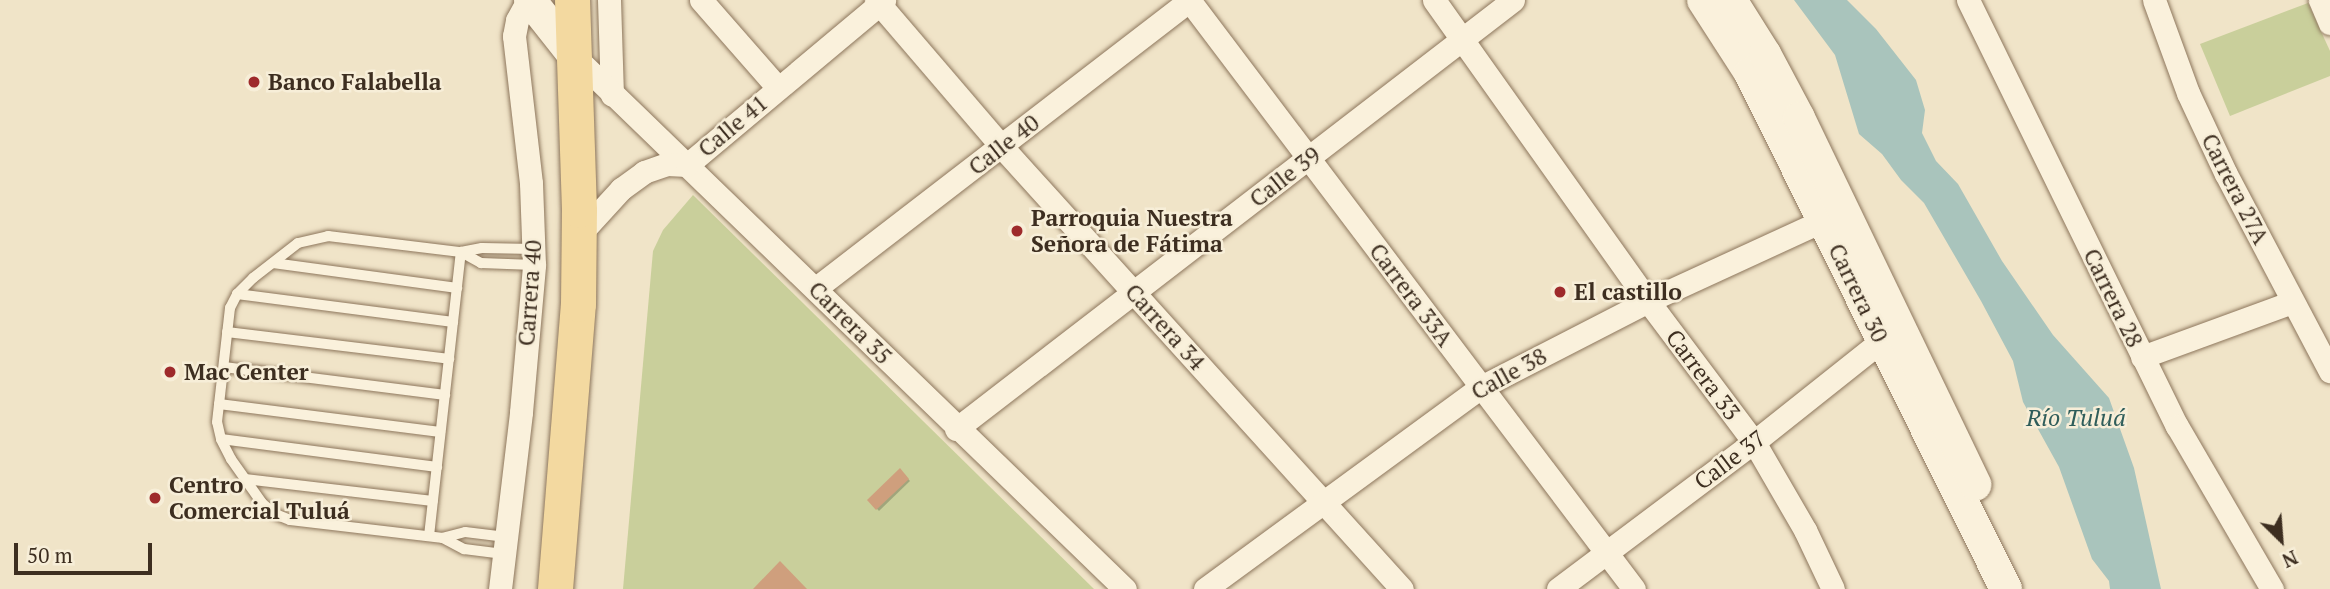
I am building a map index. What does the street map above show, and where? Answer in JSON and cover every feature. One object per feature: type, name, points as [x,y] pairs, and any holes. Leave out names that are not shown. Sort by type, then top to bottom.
[{"type":"main road","points":[[529,0],[575,57]]},
{"type":"main road","name":"Carrera 40","points":[[555,589],[575,372],[579,236],[572,0]]},
{"type":"main road","name":"Carrera 30","points":[[1703,0],[1750,73],[1834,216]]},
{"type":"main road","name":"Carrera 30","points":[[1731,0],[1780,81],[1834,216],[2006,589]]},
{"type":"main road","name":"Carrera 30","points":[[1891,336],[2030,589]]},
{"type":"street","name":"Carrera 40","points":[[500,589],[534,257],[531,183],[514,36],[517,20],[529,0]]},
{"type":"street","points":[[609,0],[612,95]]},
{"type":"street","points":[[701,0],[778,88]]},
{"type":"street","name":"Calle 40","points":[[816,288],[1190,0]]},
{"type":"street","name":"Carrera 33A","points":[[1190,0],[1634,589]]},
{"type":"street","name":"Carrera 33","points":[[1434,0],[1648,301],[1754,442],[1805,530],[1833,589]]},
{"type":"street","name":"Calle 39","points":[[956,429],[1513,0]]},
{"type":"street","name":"Carrera 28","points":[[1968,0],[2142,357],[2209,484],[2272,589]]},
{"type":"street","name":"Carrera 27A","points":[[2154,0],[2188,93],[2292,302],[2330,371]]},
{"type":"street","points":[[2320,0],[2330,23]]},
{"type":"street","name":"Calle 41","points":[[579,236],[602,207],[644,172],[667,164],[687,165],[880,1]]},
{"type":"street","name":"Carrera 34","points":[[880,1],[1002,147],[1402,589]]},
{"type":"street","name":"Carrera 35","points":[[575,57],[816,288],[956,429],[1125,589]]},
{"type":"street","name":"Calle 38","points":[[1205,589],[1481,387],[1648,301],[1834,216]]},
{"type":"street","points":[[2142,357],[2292,302]]},
{"type":"street","name":"Calle 37","points":[[1558,589],[1891,336]]},
{"type":"lane","points":[[505,545],[464,549],[443,538],[290,520],[275,514],[261,503],[221,439],[219,404],[230,308],[237,294],[298,243],[328,236],[461,252],[482,248],[534,257]]},
{"type":"lane","points":[[429,536],[461,252]]},
{"type":"lane","points":[[273,263],[457,288]]},
{"type":"lane","points":[[237,294],[453,322]]},
{"type":"lane","points":[[227,332],[449,359]]},
{"type":"lane","points":[[224,367],[445,395]]},
{"type":"lane","points":[[219,404],[440,432]]},
{"type":"lane","points":[[221,439],[437,467]]},
{"type":"lane","points":[[245,479],[433,501]]},
{"type":"lane","points":[[443,538],[465,532],[505,545]]},
{"type":"green space","points":[[2308,3],[2330,51],[2330,76],[2230,116],[2200,44]]},
{"type":"green space","points":[[693,195],[1094,589],[623,589],[653,251],[663,230]]},
{"type":"water","name":"Río Tuluá","points":[[1794,0],[1847,0],[1876,29],[1916,80],[1925,110],[1922,133],[1936,161],[1958,184],[2002,261],[2053,335],[2109,398],[2134,468],[2161,589],[2110,589],[2109,581],[2092,559],[2059,467],[2023,402],[2013,361],[1981,301],[1924,203],[1901,180],[1882,154],[1859,134],[1835,55]]},
{"type":"building","points":[[900,468],[909,479],[876,510],[867,500]]},
{"type":"building","points":[[780,561],[807,589],[753,589]]},
{"type":"place","name":"Banco Falabella","points":[[254,82]]},
{"type":"place","name":"Parroquia Nuestra Señora de Fátima","points":[[1017,231]]},
{"type":"place","name":"El castillo","points":[[1560,292]]},
{"type":"place","name":"Mac Center","points":[[170,372]]},
{"type":"place","name":"Centro Comercial Tuluá","points":[[155,498]]}]
